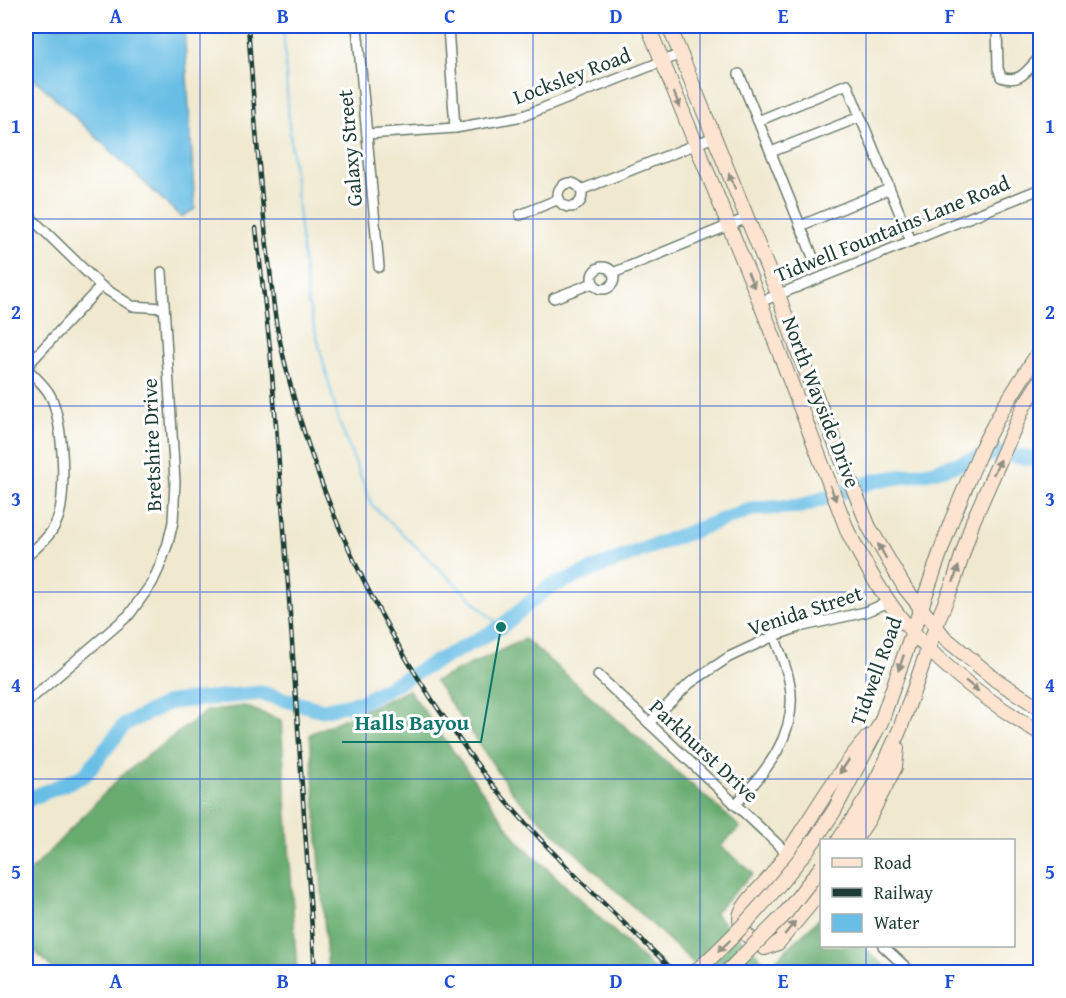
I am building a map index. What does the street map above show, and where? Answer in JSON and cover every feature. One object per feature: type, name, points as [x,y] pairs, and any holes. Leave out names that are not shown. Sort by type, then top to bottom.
[{"type":"main road","name":"North Wayside Drive","points":[[648,26],[760,302],[848,532],[889,602],[935,657],[985,698],[1041,733]]},
{"type":"main road","name":"North Wayside Drive","points":[[669,26],[869,527],[896,576],[945,638],[996,680],[1041,708]]},
{"type":"main road","name":"Tidwell Road","points":[[695,972],[738,933],[761,908],[834,811],[881,722],[951,522],[982,447],[1002,410],[1041,350]]},
{"type":"main road","name":"Tidwell Road","points":[[840,839],[867,798],[900,729],[927,648],[954,581],[973,521],[1024,406],[1041,381]]},
{"type":"main road","points":[[820,892],[778,944],[765,948],[753,942],[741,923],[741,914],[787,853],[850,757],[881,722]]},
{"type":"main road","points":[[856,839],[895,767],[900,729]]},
{"type":"main road","points":[[727,972],[783,915],[820,869]]},
{"type":"street","name":"Galaxy Street","points":[[357,26],[379,267]]},
{"type":"street","points":[[997,26],[1001,77],[1011,80],[1018,79],[1041,57]]},
{"type":"street","points":[[448,27],[455,128]]},
{"type":"street","name":"Locksley Road","points":[[367,134],[455,128],[523,116],[681,54]]},
{"type":"street","points":[[739,74],[813,257]]},
{"type":"street","points":[[758,121],[847,84],[910,241]]},
{"type":"street","points":[[771,152],[860,117]]},
{"type":"street","points":[[581,190],[714,137]]},
{"type":"street","points":[[566,184],[577,185],[581,190],[582,198],[575,206],[564,205],[560,199],[560,188],[566,184]]},
{"type":"street","points":[[800,226],[889,189]]},
{"type":"street","name":"Tidwell Fountains Lane Road","points":[[760,302],[1039,191]]},
{"type":"street","points":[[520,215],[560,199]]},
{"type":"street","points":[[26,213],[101,286],[132,306],[164,308]]},
{"type":"street","points":[[613,273],[747,218]]},
{"type":"street","points":[[600,267],[605,267],[613,273],[613,283],[605,289],[596,287],[592,283],[592,273],[600,267]]},
{"type":"street","name":"Bretshire Drive","points":[[26,703],[129,615],[152,583],[159,568],[173,522],[175,482],[162,272]]},
{"type":"street","points":[[554,298],[592,283]]},
{"type":"street","points":[[26,556],[47,536],[56,523],[63,494],[59,425],[50,394],[26,367],[101,286]]},
{"type":"street","name":"Venida Street","points":[[648,723],[690,683],[729,657],[799,627],[865,612],[889,602]]},
{"type":"street","points":[[735,805],[771,764],[784,735],[790,709],[790,687],[785,665],[774,636]]},
{"type":"street","name":"Parkhurst Drive","points":[[598,675],[787,853]]},
{"type":"street","points":[[885,947],[911,972]]},
{"type":"green space","points":[[525,639],[740,827],[721,846],[753,873],[714,913],[769,966],[820,918],[820,947],[863,947],[891,972],[703,972],[515,796],[435,681]]},
{"type":"green space","points":[[409,690],[518,841],[657,972],[328,972],[310,734]]},
{"type":"green space","points":[[244,706],[281,720],[297,972],[56,972],[30,947],[26,933],[26,876],[122,775],[207,711]]},
{"type":"water","points":[[26,26],[184,26],[195,209],[181,217],[26,71]]},
{"type":"waterway","points":[[283,26],[289,124],[308,303],[339,422],[372,505],[501,627]]},
{"type":"waterway","points":[[26,802],[85,775],[125,724],[170,702],[261,693],[322,710],[361,702],[501,627],[547,588],[752,509],[802,506],[874,481],[930,472],[996,453],[1040,460]]},
{"type":"railway","points":[[248,26],[262,203],[276,323],[290,385],[305,436],[344,538],[367,587],[420,681],[487,778],[551,851],[675,972]]},
{"type":"railway","points":[[256,228],[270,348],[315,972]]},
{"type":"place","name":"Halls Bayou","points":[[501,627]]}]
